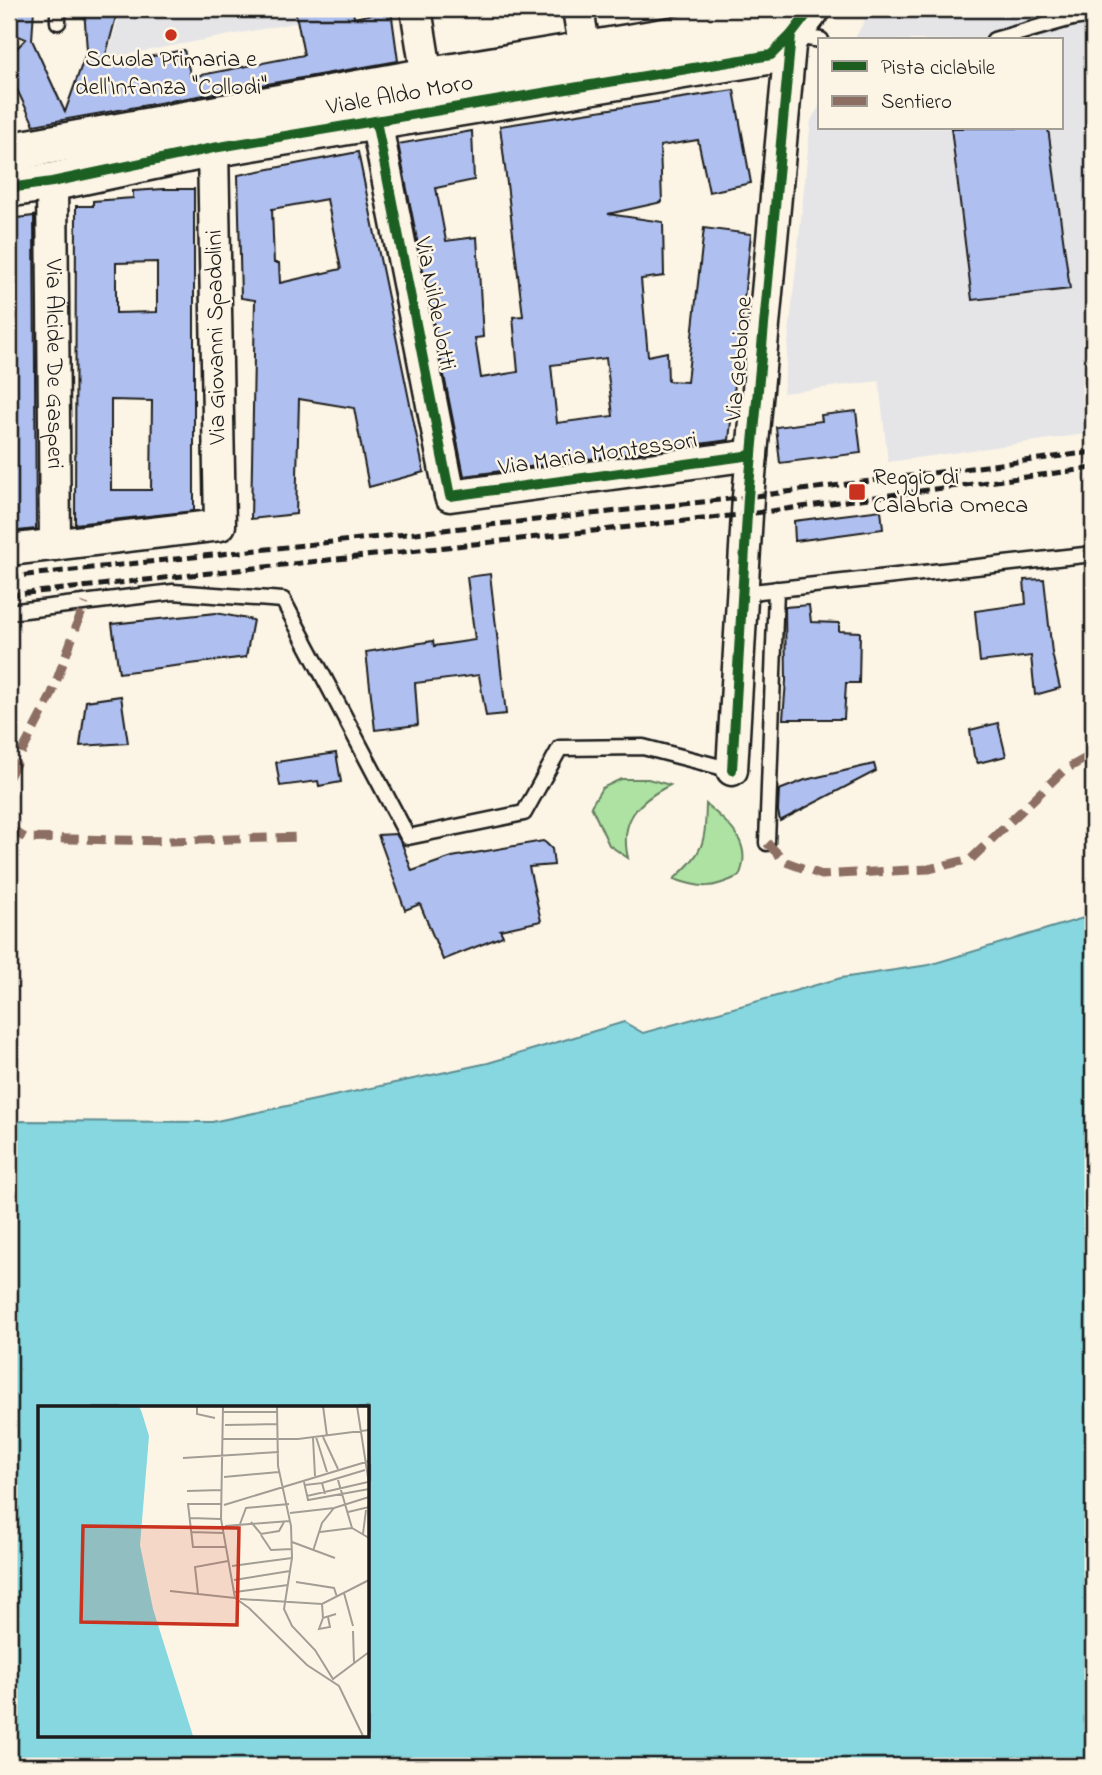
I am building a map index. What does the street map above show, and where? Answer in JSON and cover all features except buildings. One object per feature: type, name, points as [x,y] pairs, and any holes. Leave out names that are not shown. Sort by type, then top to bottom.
[{"type":"street","points":[[416,9],[426,77]]},
{"type":"street","points":[[578,9],[585,51]]},
{"type":"street","name":"Viale Aldo Moro","points":[[9,152],[585,51],[721,18],[769,23],[807,22]]},
{"type":"street","name":"Viale Aldo Moro","points":[[9,188],[52,182],[213,148],[771,55],[807,22]]},
{"type":"street","name":"Via Gebbione","points":[[732,770],[752,455],[807,22]]},
{"type":"street","name":"Via Nilde Jotti","points":[[376,121],[450,496]]},
{"type":"street","name":"Via Giovanni Spadolini","points":[[55,545],[220,525],[213,148]]},
{"type":"street","name":"Via Alcide De Gasperi","points":[[52,182],[55,545]]},
{"type":"street","name":"Via Maria Montessori","points":[[450,496],[752,455]]},
{"type":"street","points":[[9,550],[55,545]]},
{"type":"lane","points":[[1000,38],[1072,13],[1093,15]]},
{"type":"lane","points":[[743,593],[1093,554]]},
{"type":"lane","points":[[767,843],[776,589]]},
{"type":"lane","points":[[9,612],[173,592],[283,600],[408,837],[524,813],[560,748],[643,747],[732,770]]},
{"type":"shaded area","name":"Scuola Primaria e dell'Infanza \"Collodi\"","points":[[121,9],[370,9],[107,58]]},
{"type":"shaded area","points":[[871,9],[1093,9],[1093,433],[888,462],[879,381],[783,393],[811,120],[818,108],[818,130],[1064,130],[1064,38],[855,38]]},
{"type":"green space","points":[[621,779],[648,779],[670,785],[640,805],[634,813],[626,833],[628,858],[609,845],[591,806],[602,788]]},
{"type":"green space","points":[[706,804],[737,836],[741,844],[743,865],[739,876],[707,886],[692,885],[674,879],[692,861],[701,846]]},
{"type":"water","points":[[1093,915],[1093,1766],[9,1766],[9,1121],[212,1122],[488,1063],[624,1022],[643,1033],[841,978],[929,965]]},
{"type":"railway","points":[[9,577],[748,497],[1093,452]]},
{"type":"railway","points":[[9,595],[748,514],[1093,468]]},
{"type":"marked path","points":[[9,777],[51,696],[85,603]]},
{"type":"marked path","points":[[767,843],[786,862],[822,875],[929,869],[971,859],[1063,771],[1093,754]]},
{"type":"marked path","points":[[9,829],[26,838],[166,841],[302,837]]},
{"type":"cycle path","points":[[9,188],[52,182],[213,148],[771,55],[811,9]]},
{"type":"cycle path","points":[[732,770],[748,497],[791,35]]},
{"type":"cycle path","points":[[376,121],[450,496],[752,455]]},
{"type":"place","name":"Scuola Primaria e dell'Infanza \"Collodi\"","points":[[171,35]]},
{"type":"place","name":"Reggio di Calabria Omeca","points":[[857,492]]}]
